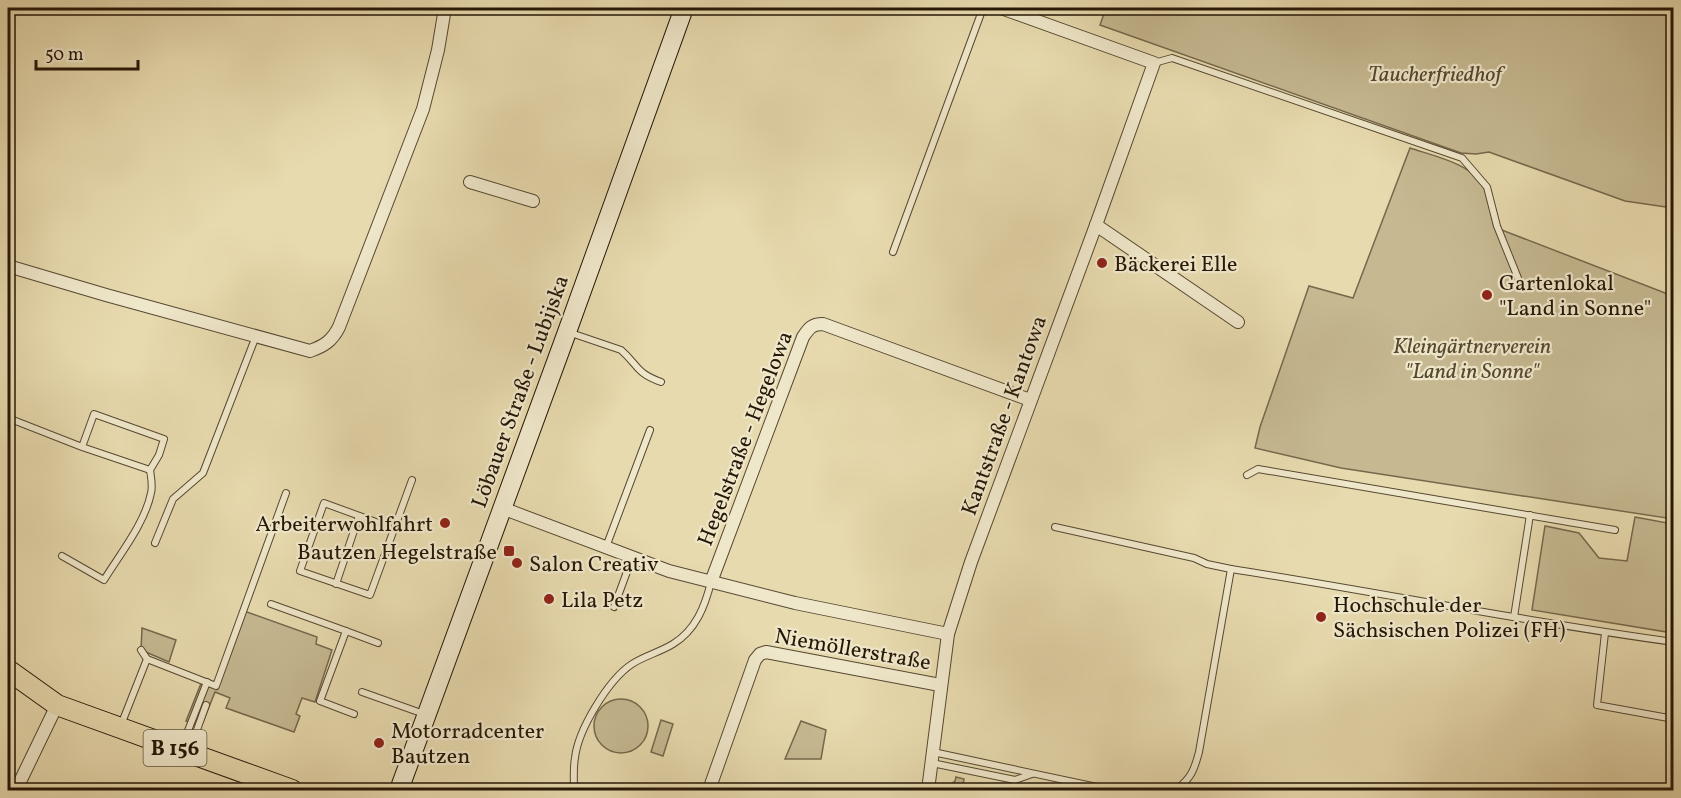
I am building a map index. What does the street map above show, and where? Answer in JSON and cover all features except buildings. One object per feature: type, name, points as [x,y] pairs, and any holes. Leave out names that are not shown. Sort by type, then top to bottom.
[{"type":"main road","name":"Löbauer Straße - Lubijska","points":[[399,790],[684,8]]},
{"type":"main road","name":"B 156","points":[[8,670],[57,705],[292,790]]},
{"type":"street","points":[[8,266],[310,351],[322,347],[333,339],[339,327],[423,109],[438,50],[445,8]]},
{"type":"street","points":[[1001,8],[1154,63]]},
{"type":"street","name":"Kantstraße - Kantowa","points":[[928,790],[948,634],[971,562],[1154,63]]},
{"type":"street","points":[[470,182],[533,201]]},
{"type":"street","points":[[1096,225],[1238,322]]},
{"type":"street","name":"Hegelstraße - Hegelowa","points":[[711,582],[803,337],[808,328],[815,324],[823,324],[1030,400]]},
{"type":"street","name":"Hegelstraße - Hegelowa","points":[[502,508],[669,571],[795,603],[948,634]]},
{"type":"street","name":"Niemöllerstraße","points":[[709,790],[755,660],[760,654],[766,652],[940,685]]},
{"type":"street","points":[[16,790],[57,705]]},
{"type":"lane","points":[[893,252],[983,8]]},
{"type":"lane","points":[[1154,63],[1172,58],[1462,158],[1487,187],[1497,226],[1518,278]]},
{"type":"lane","points":[[567,332],[621,350],[640,372],[648,378],[661,382]]},
{"type":"lane","points":[[155,543],[173,499],[203,473],[256,336]]},
{"type":"lane","points":[[62,556],[104,580],[147,506],[152,491],[150,470],[159,455],[164,439],[94,414],[82,447]]},
{"type":"lane","points":[[8,418],[150,470]]},
{"type":"lane","points":[[605,548],[650,430]]},
{"type":"lane","points":[[1247,475],[1258,469],[1615,530]]},
{"type":"lane","points":[[376,522],[324,503],[300,571],[370,595],[412,480]]},
{"type":"lane","points":[[141,650],[147,658],[180,674],[216,686],[286,494]]},
{"type":"lane","points":[[1514,617],[1530,515]]},
{"type":"lane","points":[[336,584],[359,516]]},
{"type":"lane","points":[[1055,527],[1194,558],[1207,564],[1231,569],[1605,633],[1674,642]]},
{"type":"lane","points":[[614,607],[632,558]]},
{"type":"lane","points":[[1176,790],[1194,771],[1199,752],[1231,569]]},
{"type":"lane","points":[[574,790],[574,757],[584,729],[603,695],[617,677],[632,664],[675,643],[694,625],[706,603],[711,582]]},
{"type":"lane","points":[[271,604],[378,643]]},
{"type":"lane","points":[[346,632],[320,700],[354,714]]},
{"type":"lane","points":[[1605,633],[1597,705],[1674,719]]},
{"type":"lane","points":[[120,728],[147,658]]},
{"type":"lane","points":[[185,751],[207,682]]},
{"type":"lane","points":[[362,692],[427,715]]},
{"type":"lane","points":[[185,751],[206,705]]},
{"type":"lane","points":[[932,757],[1015,780],[1034,773]]},
{"type":"lane","points":[[932,757],[1034,773],[1111,790]]},
{"type":"green space","name":"Taucherfriedhof","points":[[1106,8],[1673,8],[1673,206],[1625,201],[1489,152],[1461,153],[1100,25]]},
{"type":"green space","name":"Kleingärtnerverein \"Land in Sonne\"","points":[[1410,148],[1453,162],[1480,181],[1489,203],[1494,227],[1673,296],[1673,519],[1341,468],[1255,448],[1260,427],[1309,286],[1353,298]]},
{"type":"green space","points":[[1635,517],[1673,524],[1673,633],[1532,610],[1545,526],[1579,533],[1599,558],[1627,561]]},
{"type":"green space","points":[[244,611],[317,637],[316,644],[332,650],[315,702],[302,698],[296,714],[300,716],[294,732],[226,708],[230,698],[215,692],[201,727],[186,721],[202,681],[216,685]]},
{"type":"green space","points":[[142,628],[176,640],[169,662],[141,650]]},
{"type":"green space","points":[[616,699],[626,699],[636,703],[644,711],[648,726],[644,741],[636,749],[626,753],[616,753],[606,749],[598,741],[594,731],[594,721],[598,711],[606,703]]},
{"type":"green space","points":[[661,720],[673,724],[663,756],[651,752]]},
{"type":"green space","points":[[801,721],[826,730],[821,759],[785,759]]},
{"type":"green space","points":[[956,777],[964,779],[962,790],[942,790],[955,781]]},
{"type":"place","name":"Bäckerei Elle","points":[[1102,263]]},
{"type":"place","name":"Gartenlokal \"Land in Sonne\"","points":[[1487,295]]},
{"type":"place","name":"Arbeiterwohlfahrt","points":[[445,523]]},
{"type":"place","name":"Bautzen Hegelstraße","points":[[509,551]]},
{"type":"place","name":"Salon Creativ","points":[[517,563]]},
{"type":"place","name":"Lila Petz","points":[[549,599]]},
{"type":"place","name":"Hochschule der Sächsischen Polizei (FH)","points":[[1321,617]]},
{"type":"place","name":"Motorradcenter Bautzen","points":[[379,743]]}]
